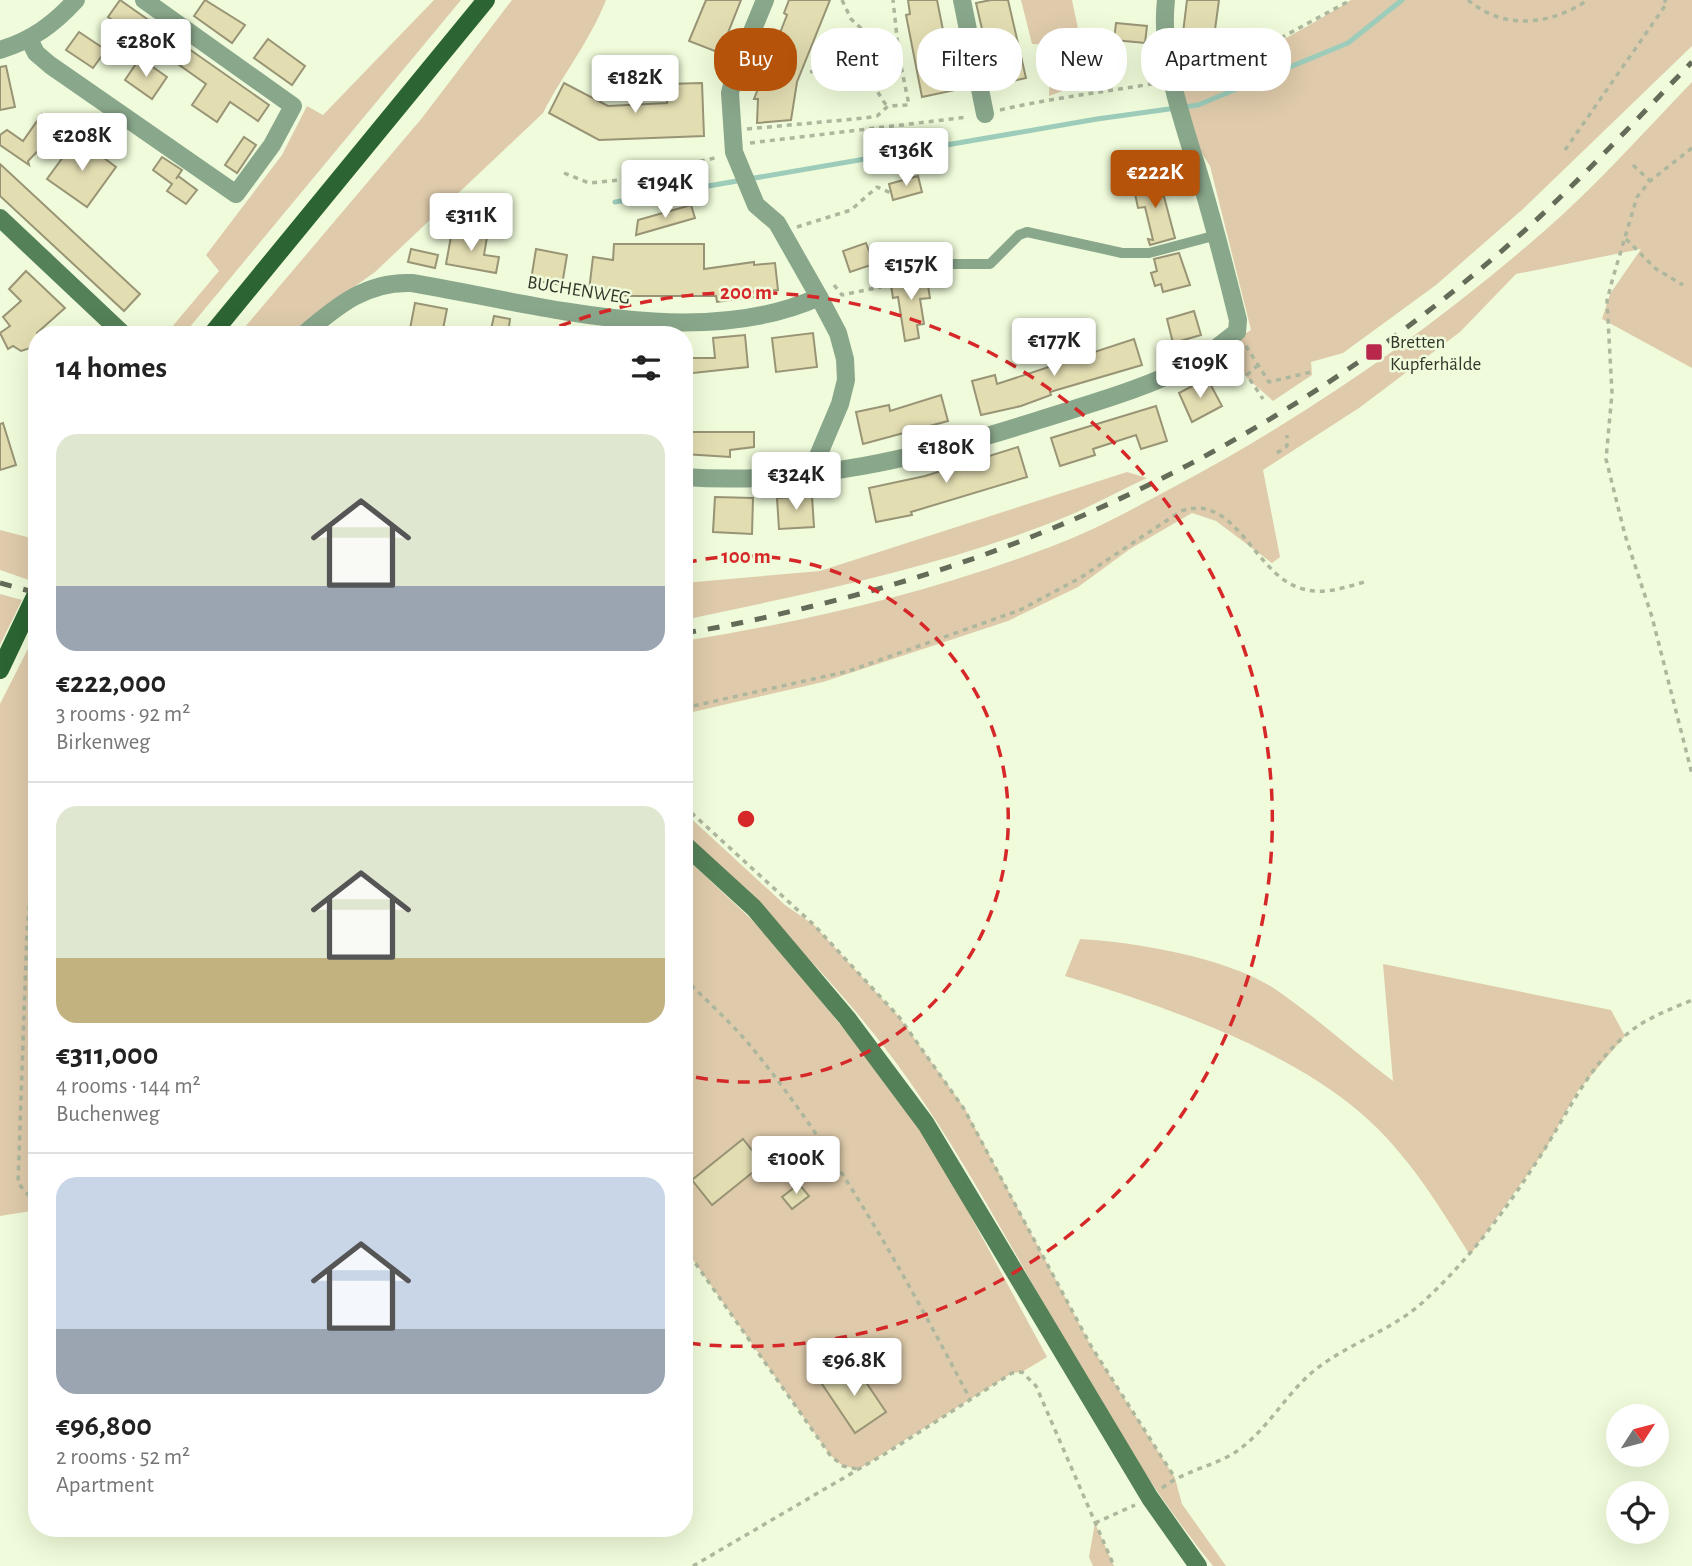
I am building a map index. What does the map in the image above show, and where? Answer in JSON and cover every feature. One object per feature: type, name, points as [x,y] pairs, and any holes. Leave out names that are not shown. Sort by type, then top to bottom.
[{"type":"main road","points":[[219,326],[486,0]]},
{"type":"main road","points":[[0,218],[115,326]]},
{"type":"main road","points":[[0,670],[28,611]]},
{"type":"main road","points":[[693,852],[754,908],[847,1018],[926,1124],[1150,1498],[1198,1566]]},
{"type":"street","points":[[0,50],[30,41],[60,18],[76,0]]},
{"type":"street","points":[[30,41],[36,53],[50,65],[236,194],[272,145],[293,106],[144,0]]},
{"type":"street","points":[[765,0],[735,73],[730,93],[734,148],[747,189],[756,205],[777,223],[838,333],[845,359],[845,380],[840,404],[810,475]]},
{"type":"street","points":[[962,0],[985,114]]},
{"type":"street","points":[[1166,0],[1166,28]]},
{"type":"street","points":[[693,477],[755,479],[810,475],[862,468],[962,444],[1143,387],[1197,362],[1237,332],[1238,320],[1217,235],[1175,91]]},
{"type":"street","name":"BUCHENWEG","points":[[315,326],[368,288],[389,282],[412,283],[628,320],[692,322],[759,315],[798,306],[819,297]]},
{"type":"lane","points":[[926,264],[990,264],[1019,235],[1027,232],[1122,253],[1149,253],[1217,235]]},
{"type":"path","points":[[842,0],[851,19],[861,28]]},
{"type":"path","points":[[892,0],[896,28]]},
{"type":"path","points":[[1291,32],[1351,0]]},
{"type":"path","points":[[1468,0],[1480,10],[1502,19],[1527,23],[1549,20],[1588,0]]},
{"type":"path","points":[[1565,150],[1667,2],[1664,0]]},
{"type":"path","points":[[564,173],[589,183],[619,180],[734,148],[877,116],[887,106],[909,105],[903,77]]},
{"type":"path","points":[[734,148],[985,114],[1099,90],[1141,88]]},
{"type":"path","points":[[880,91],[887,106]]},
{"type":"path","points":[[1692,148],[1650,181],[1637,197],[1607,301],[1612,393],[1606,459],[1625,535],[1652,617],[1692,774]]},
{"type":"path","points":[[1633,164],[1650,181]]},
{"type":"path","points":[[782,232],[851,210],[877,187],[891,193]]},
{"type":"path","points":[[1626,239],[1656,269],[1683,285]]},
{"type":"path","points":[[808,278],[824,272],[842,295],[881,287]]},
{"type":"path","points":[[1237,332],[1269,382],[1311,372]]},
{"type":"path","points":[[1258,365],[1247,375],[1263,399]]},
{"type":"path","points":[[1277,453],[1287,446],[1287,435]]},
{"type":"path","points":[[693,706],[849,671],[1020,610],[1080,578],[1181,511],[1195,506],[1207,508],[1238,530],[1269,568],[1298,588],[1328,592],[1368,581]]},
{"type":"path","points":[[693,814],[814,925],[899,1017],[964,1109],[1091,1346],[1175,1478]]},
{"type":"path","points":[[28,919],[18,1183],[28,1195]]},
{"type":"path","points":[[693,987],[757,1053],[811,1128],[918,1301],[970,1399]]},
{"type":"path","points":[[1096,1523],[1150,1498],[1175,1478],[1228,1456],[1266,1426],[1301,1383],[1321,1364],[1419,1305],[1477,1246],[1545,1150],[1577,1092],[1625,1036],[1648,1019],[1692,1000]]},
{"type":"path","points":[[693,1260],[830,1455],[843,1466],[859,1469]]},
{"type":"path","points":[[693,1566],[859,1469],[1012,1373],[1022,1372],[1036,1386],[1114,1566]]},
{"type":"shaded area","points":[[434,0],[461,0],[191,326],[173,326],[219,271],[206,255],[282,155],[307,106],[323,115]]},
{"type":"shaded area","points":[[512,0],[606,0],[543,113],[375,272],[299,326],[246,326],[422,118]]},
{"type":"shaded area","points":[[1021,0],[1072,0],[1078,28],[1036,28],[1036,44],[1032,44]]},
{"type":"shaded area","points":[[1351,0],[1692,0],[1692,46],[1523,209],[1436,285],[1343,353],[1311,362],[1312,375],[1273,401],[1247,378],[1228,344],[1251,330],[1210,166],[1184,124],[1176,91],[1291,91],[1291,35]]},
{"type":"shaded area","points":[[1692,82],[1692,368],[1602,319],[1610,294],[1641,249],[1516,274],[1460,332],[1359,408],[1263,470],[1280,557],[1272,563],[1216,521],[1192,513],[1130,549],[1078,587],[1008,621],[823,682],[693,712],[693,639],[824,614],[961,578],[1067,540],[1118,517],[1278,427],[1414,336],[1542,233]]},
{"type":"shaded area","points":[[1049,91],[1062,91],[1049,96]]},
{"type":"shaded area","points":[[1127,472],[1147,478],[1075,513],[980,548],[882,576],[693,618],[693,582],[820,571]]},
{"type":"shaded area","points":[[0,530],[28,537],[28,580],[0,570]]},
{"type":"shaded area","points":[[0,594],[22,600],[0,645]]},
{"type":"shaded area","points":[[28,649],[28,1211],[0,1216],[0,704]]},
{"type":"shaded area","points":[[693,820],[785,905],[814,925],[899,1017],[965,1109],[1091,1346],[1175,1478],[1182,1504],[1226,1566],[1213,1566],[1134,1456],[963,1164],[901,1069],[844,998],[750,898],[693,843]]},
{"type":"shaded area","points":[[693,864],[770,937],[875,1068],[938,1156],[1047,1357],[1022,1372],[1012,1373],[859,1469],[843,1466],[830,1455],[693,1260]]},
{"type":"shaded area","points":[[1080,939],[1181,954],[1207,960],[1255,978],[1290,1000],[1393,1081],[1383,964],[1611,1010],[1625,1036],[1577,1092],[1545,1150],[1470,1255],[1408,1164],[1363,1115],[1298,1069],[1261,1049],[1181,1015],[1065,976]]},
{"type":"shaded area","points":[[1095,1523],[1114,1566],[1093,1566],[1089,1557]]},
{"type":"building","points":[[120,0],[157,26],[144,43],[108,17]]},
{"type":"building","points":[[205,0],[245,25],[232,43],[194,16]]},
{"type":"building","points":[[706,0],[741,0],[730,28],[714,28],[714,51],[689,41]]},
{"type":"building","points":[[789,0],[830,0],[819,28],[811,28],[811,47],[797,82],[797,28],[782,28],[787,15],[784,13]]},
{"type":"building","points":[[908,0],[937,0],[943,28],[917,28],[917,71],[906,15],[910,14]]},
{"type":"building","points":[[1008,0],[1014,28],[982,28],[976,3]]},
{"type":"building","points":[[1187,0],[1219,0],[1215,28],[1184,28]]},
{"type":"building","points":[[1116,23],[1147,26],[1141,28],[1141,43],[1127,41],[1127,28],[1115,28]]},
{"type":"building","points":[[79,32],[106,50],[93,68],[66,50]]},
{"type":"building","points":[[268,39],[305,66],[292,85],[254,58]]},
{"type":"building","points":[[179,42],[269,105],[258,121],[230,102],[217,122],[192,105],[206,84],[168,57]]},
{"type":"building","points":[[140,58],[167,77],[152,99],[125,80]]},
{"type":"building","points":[[1022,61],[1026,78],[1022,79]]},
{"type":"building","points":[[6,66],[15,107],[0,110],[0,67]]},
{"type":"building","points":[[564,83],[608,106],[667,103],[666,84],[702,83],[704,136],[599,140],[549,113]]},
{"type":"building","points":[[757,91],[796,91],[791,120],[757,123],[758,99],[754,99]]},
{"type":"building","points":[[921,91],[950,91],[922,97]]},
{"type":"building","points":[[42,114],[61,127],[28,161],[29,165],[0,145],[0,135],[7,130],[23,141]]},
{"type":"building","points":[[244,137],[256,145],[237,173],[225,165]]},
{"type":"building","points":[[77,138],[116,167],[87,207],[47,179]]},
{"type":"building","points":[[162,157],[182,170],[178,176],[197,190],[186,204],[167,191],[172,184],[153,170]]},
{"type":"building","points":[[0,164],[140,294],[124,311],[0,196]]},
{"type":"building","points":[[918,176],[922,192],[893,200],[889,184]]},
{"type":"building","points":[[1159,178],[1175,238],[1150,245],[1148,239],[1153,240],[1145,207],[1138,208],[1133,184]]},
{"type":"building","points":[[691,205],[695,218],[636,235],[638,220]]},
{"type":"building","points":[[452,231],[487,237],[484,255],[499,257],[496,273],[446,264]]},
{"type":"building","points":[[866,243],[874,264],[850,272],[843,251]]},
{"type":"building","points":[[614,244],[704,244],[704,269],[754,262],[754,265],[775,263],[778,290],[767,291],[768,295],[717,302],[716,296],[630,296],[589,291],[593,257],[613,260]]},
{"type":"building","points":[[411,249],[438,255],[435,268],[408,262]]},
{"type":"building","points":[[536,249],[567,255],[562,285],[531,280]]},
{"type":"building","points":[[1179,253],[1190,285],[1163,292],[1161,284],[1155,286],[1151,273],[1157,271],[1154,259]]},
{"type":"building","points":[[26,271],[65,308],[45,326],[28,326],[28,349],[21,351],[13,346],[8,349],[0,333],[10,326],[3,317],[21,301],[9,289]]},
{"type":"building","points":[[926,273],[930,298],[920,299],[924,324],[917,325],[919,338],[905,341],[898,297],[893,298],[890,279]]},
{"type":"building","points":[[415,303],[447,309],[444,326],[411,326]]},
{"type":"building","points":[[1194,311],[1201,335],[1173,343],[1167,319]]},
{"type":"building","points":[[494,316],[510,319],[509,326],[492,326]]},
{"type":"building","points":[[813,333],[817,367],[776,372],[772,338]]},
{"type":"building","points":[[745,335],[748,367],[693,373],[693,358],[715,358],[713,338]]},
{"type":"building","points":[[1134,339],[1142,365],[1050,392],[1051,395],[1021,406],[981,415],[972,381],[995,375],[997,384]]},
{"type":"building","points":[[1207,378],[1222,406],[1192,422],[1179,393]]},
{"type":"building","points":[[941,395],[948,421],[863,444],[856,412],[889,405],[890,411]]},
{"type":"building","points":[[1156,406],[1167,441],[1141,449],[1136,435],[1093,449],[1095,455],[1060,466],[1051,438]]},
{"type":"building","points":[[3,423],[16,465],[0,470],[0,424]]},
{"type":"building","points":[[693,432],[754,432],[754,447],[730,450],[730,457],[693,455]]},
{"type":"building","points":[[1018,447],[1027,477],[911,512],[912,515],[876,522],[869,488],[925,476]]},
{"type":"building","points":[[812,496],[814,527],[779,529],[777,498]]},
{"type":"building","points":[[715,497],[753,498],[752,534],[713,532]]},
{"type":"building","points":[[743,1139],[763,1164],[712,1205],[693,1179]]},
{"type":"building","points":[[799,1184],[809,1196],[792,1209],[782,1197]]},
{"type":"building","points":[[853,1363],[886,1412],[855,1433],[822,1384]]},
{"type":"waterway","points":[[615,202],[1097,119],[1198,105],[1348,43],[1402,0]]},
{"type":"railway","points":[[693,631],[802,609],[937,571],[1030,537],[1121,498],[1210,453],[1296,403],[1378,348],[1457,288],[1553,204],[1692,62]]},
{"type":"railway","points":[[0,583],[28,591]]},
{"type":"place","name":"Bretten Kupferhälde","points":[[1374,352]]}]
